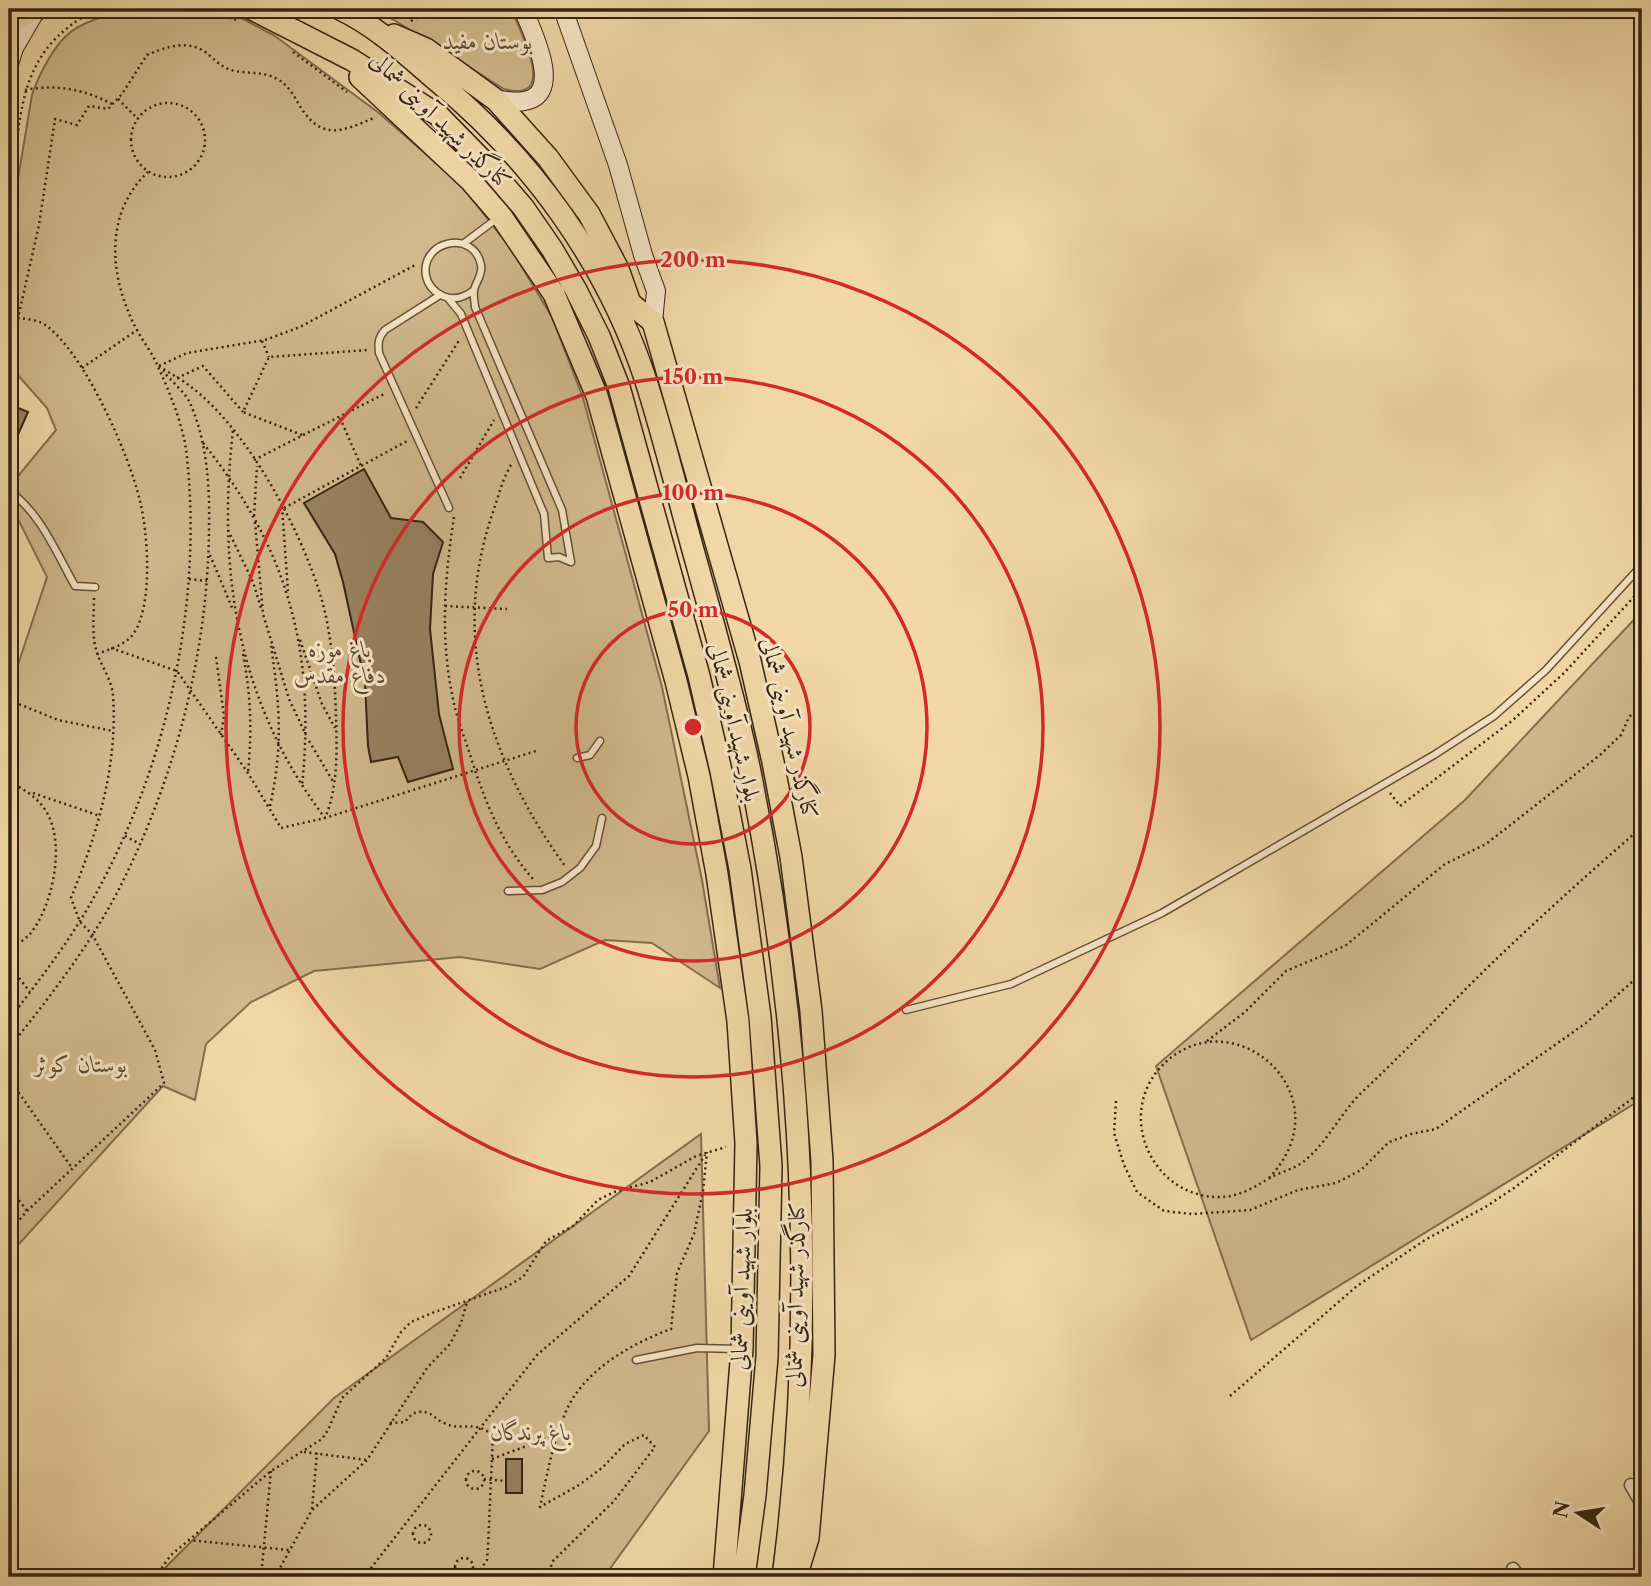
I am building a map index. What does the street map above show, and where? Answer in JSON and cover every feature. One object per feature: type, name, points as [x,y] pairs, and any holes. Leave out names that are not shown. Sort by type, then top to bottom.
[{"type":"main road","points":[[9,21],[37,9]]},
{"type":"main road","name":"بلوار شهید آوینی شمالی","points":[[340,9],[369,24],[458,97],[508,147],[569,222],[598,273],[645,377],[726,668],[748,766],[768,877],[788,1014],[799,1163],[801,1355],[793,1500],[783,1577]]},
{"type":"main road","name":"بلوار شهید آوینی شمالی","points":[[245,15],[352,60],[438,115],[523,207],[570,280],[599,336],[619,387],[699,676],[721,771],[740,869],[760,1017],[771,1166],[767,1357],[755,1495],[744,1577]]},
{"type":"main road","name":"کنارگذر شهید آوینی شمالی","points":[[369,24],[426,49],[496,100],[548,158],[589,214],[618,269],[630,303],[653,322],[750,661],[791,857],[811,1011],[822,1161],[824,1354],[808,1538],[796,1577]]},
{"type":"main road","name":"کنارگذر شهید آوینی شمالی","points":[[330,50],[470,180],[501,216],[554,293],[597,396],[676,681],[699,776],[716,874],[737,1021],[746,1143],[741,1349],[724,1577]]},
{"type":"street","points":[[9,64],[14,48],[37,9]]},
{"type":"street","points":[[496,100],[526,101],[539,92],[545,76],[535,38],[523,9]]},
{"type":"street","points":[[562,9],[618,165],[656,291],[653,322]]},
{"type":"street","points":[[1631,1485],[1642,1504]]},
{"type":"lane","points":[[463,244],[501,216]]},
{"type":"lane","points":[[444,243],[463,244],[471,248],[481,264],[479,282],[474,290],[466,295],[448,298],[440,295],[428,281],[425,272],[430,254],[444,243]]},
{"type":"lane","points":[[448,298],[461,314],[544,514],[548,558],[558,557],[571,562],[562,510],[475,307],[474,290]]},
{"type":"lane","points":[[440,295],[385,330],[379,337],[379,349],[449,508]]},
{"type":"lane","points":[[9,491],[18,497],[41,526],[75,586],[94,587]]},
{"type":"lane","points":[[906,1010],[1011,984],[1162,913],[1434,755],[1494,716],[1546,670],[1642,565]]},
{"type":"lane","points":[[577,758],[590,755],[600,741]]},
{"type":"lane","points":[[508,891],[542,890],[562,882],[580,867],[596,846],[602,818]]},
{"type":"lane","points":[[636,1360],[697,1348],[741,1349]]},
{"type":"path","points":[[9,207],[19,115],[25,90],[37,63],[57,36],[77,19],[98,9]]},
{"type":"path","points":[[203,9],[245,15]]},
{"type":"path","points":[[388,9],[422,27]]},
{"type":"path","points":[[411,22],[433,9]]},
{"type":"path","points":[[97,654],[125,642],[134,634],[142,617],[146,546],[141,502],[128,463],[82,368],[46,325],[36,320],[18,318],[39,225],[55,119],[77,125],[89,106],[108,109],[118,99],[147,55],[165,48],[186,46],[195,46],[204,51],[225,68],[277,78],[286,86],[310,121],[328,131],[341,131],[378,117],[368,108]]},
{"type":"path","points":[[285,46],[349,93]]},
{"type":"path","points":[[25,90],[45,86],[73,88],[113,104]]},
{"type":"path","points":[[118,99],[138,119]]},
{"type":"path","points":[[170,103],[193,112],[201,122],[205,134],[205,147],[201,158],[183,175],[159,177],[148,172],[139,164],[133,153],[131,142],[138,119],[146,110],[170,103]]},
{"type":"path","points":[[9,1048],[59,986],[117,892],[141,844],[170,766],[191,693],[209,552],[210,495],[202,441],[189,401],[159,366],[136,330],[117,277],[114,243],[121,209],[135,184],[148,172]]},
{"type":"path","points":[[159,366],[187,354],[262,340],[300,327],[407,271],[430,254]]},
{"type":"path","points":[[409,419],[467,328]]},
{"type":"path","points":[[82,368],[136,330]]},
{"type":"path","points":[[243,412],[269,357],[262,340]]},
{"type":"path","points":[[269,357],[379,349]]},
{"type":"path","points":[[159,366],[191,386],[233,430],[283,507],[308,561],[321,598],[335,683],[337,731],[334,783],[330,807],[325,818]]},
{"type":"path","points":[[9,1020],[80,922],[125,836],[153,759],[177,671],[189,579],[191,497],[185,444],[159,366]]},
{"type":"path","points":[[177,378],[203,366],[243,412],[302,435]]},
{"type":"path","points":[[253,460],[395,388]]},
{"type":"path","points":[[460,478],[501,408]]},
{"type":"path","points":[[339,416],[361,466]]},
{"type":"path","points":[[233,430],[228,474],[227,528],[235,616]]},
{"type":"path","points":[[283,507],[416,436]]},
{"type":"path","points":[[202,441],[228,474],[254,518],[277,567],[309,669],[322,704],[337,731]]},
{"type":"path","points":[[518,451],[506,473],[489,525],[477,578],[477,660],[489,720],[504,762],[523,802],[571,874]]},
{"type":"path","points":[[257,465],[254,518],[263,614]]},
{"type":"path","points":[[283,507],[283,546],[288,598]]},
{"type":"path","points":[[449,508],[455,512],[445,606],[447,664],[452,696],[494,821],[525,871],[542,890]]},
{"type":"path","points":[[227,528],[253,582],[289,699],[307,739],[334,783]]},
{"type":"path","points":[[209,552],[235,616],[263,707],[302,786],[325,818]]},
{"type":"path","points":[[189,579],[206,581]]},
{"type":"path","points":[[9,1232],[27,1211],[164,1083],[155,1050],[92,934],[80,922],[71,898],[90,852],[107,789],[113,731],[113,692],[93,639],[94,587]]},
{"type":"path","points":[[445,606],[507,608]]},
{"type":"path","points":[[296,627],[306,694],[307,739],[302,786]]},
{"type":"path","points":[[269,634],[278,695],[280,744],[270,806]]},
{"type":"path","points":[[242,644],[250,693],[248,773]]},
{"type":"path","points":[[111,648],[177,671],[270,806],[281,828],[325,818],[539,750]]},
{"type":"path","points":[[216,657],[223,716],[221,735]]},
{"type":"path","points":[[9,700],[58,720],[113,731]]},
{"type":"path","points":[[1204,1043],[1245,1013],[1286,971],[1345,946],[1445,864],[1486,844],[1600,755],[1621,735],[1629,717],[1642,705]]},
{"type":"path","points":[[9,782],[100,816]]},
{"type":"path","points":[[9,951],[30,934],[44,908],[56,871],[54,842],[47,813],[30,792]]},
{"type":"path","points":[[1269,1178],[1286,1157],[1294,1132],[1294,1105],[1277,1069],[1256,1052],[1231,1043],[1204,1043],[1168,1060],[1151,1081],[1142,1106],[1145,1146],[1151,1158],[1168,1179],[1179,1187],[1219,1198],[1245,1192],[1303,1162],[1329,1135],[1358,1097],[1407,1051],[1489,966],[1642,827]]},
{"type":"path","points":[[125,836],[141,844]]},
{"type":"path","points":[[9,965],[30,992]]},
{"type":"path","points":[[1116,1101],[1114,1133],[1137,1192],[1164,1211],[1192,1214],[1250,1210],[1298,1190],[1336,1183],[1361,1170],[1388,1142],[1411,1133],[1436,1129],[1586,1023],[1642,973]]},
{"type":"path","points":[[9,1079],[72,1168]]},
{"type":"path","points":[[1230,1396],[1357,1286],[1425,1240],[1514,1188],[1642,1091]]},
{"type":"path","points":[[155,1577],[171,1555],[271,1471],[322,1439],[342,1398],[386,1358],[401,1332],[411,1322],[506,1287],[523,1277],[546,1241],[573,1226],[598,1200],[614,1192],[650,1182],[696,1156],[746,1143]]},
{"type":"path","points":[[364,1577],[537,1355],[629,1276],[707,1152]]},
{"type":"path","points":[[547,1577],[553,1561],[614,1501],[656,1447],[645,1435],[625,1444],[602,1468],[579,1485],[540,1507],[558,1434],[567,1408],[579,1390],[600,1369],[626,1350],[671,1329],[677,1273],[694,1234],[703,1191],[707,1152]]},
{"type":"path","points":[[9,1187],[27,1211]]},
{"type":"path","points":[[275,1577],[312,1510],[367,1460],[427,1368],[450,1343],[461,1322],[467,1302]]},
{"type":"path","points":[[390,1423],[405,1422],[412,1414],[429,1412],[446,1424],[481,1426],[493,1435],[487,1560],[476,1576],[472,1572]]},
{"type":"path","points":[[492,1459],[558,1434]]},
{"type":"path","points":[[303,1452],[367,1460]]},
{"type":"path","points":[[312,1510],[317,1453]]},
{"type":"path","points":[[261,1577],[271,1471]]},
{"type":"path","points":[[472,1471],[480,1472],[484,1479],[482,1487],[474,1490],[467,1486],[468,1474],[472,1471]]},
{"type":"path","points":[[484,1479],[506,1481]]},
{"type":"path","points":[[419,1525],[424,1525],[431,1535],[425,1542],[421,1542],[414,1537],[414,1532],[419,1525]]},
{"type":"path","points":[[188,1540],[289,1550]]},
{"type":"path","points":[[464,1558],[469,1559],[472,1572],[460,1576],[456,1572],[456,1563],[464,1558]]},
{"type":"green space","name":"باغ موزه دفاع مقدس","points":[[130,9],[214,9],[243,19],[275,36],[379,113],[461,185],[511,249],[552,317],[583,398],[662,687],[702,880],[720,988],[652,943],[605,940],[540,969],[460,957],[314,971],[251,1002],[206,1044],[195,1100],[163,1086],[9,1255],[9,692],[47,577],[9,501],[9,487],[56,430],[47,408],[9,365],[9,232],[32,95],[45,64],[60,43],[78,27]]},
{"type":"green space","name":"بوستان مفید","points":[[372,9],[511,9],[532,63],[533,76],[530,86],[521,91],[504,89]]},
{"type":"green space","points":[[1642,611],[1642,1099],[1251,1340],[1156,1066],[1465,800]]},
{"type":"green space","name":"باغ پرندگان","points":[[701,1134],[709,1431],[604,1577],[156,1577],[334,1398]]},
{"type":"building","points":[[9,404],[28,412],[9,455]]},
{"type":"building","points":[[364,469],[391,518],[423,522],[443,542],[433,574],[430,629],[439,714],[453,769],[408,782],[398,757],[371,762],[365,683],[343,582],[335,554],[304,503]]},
{"type":"building","points":[[506,1459],[522,1459],[522,1493],[506,1493]]},
{"type":"park label","name":"بوستان کوثر","points":[[81,1064]]}]
